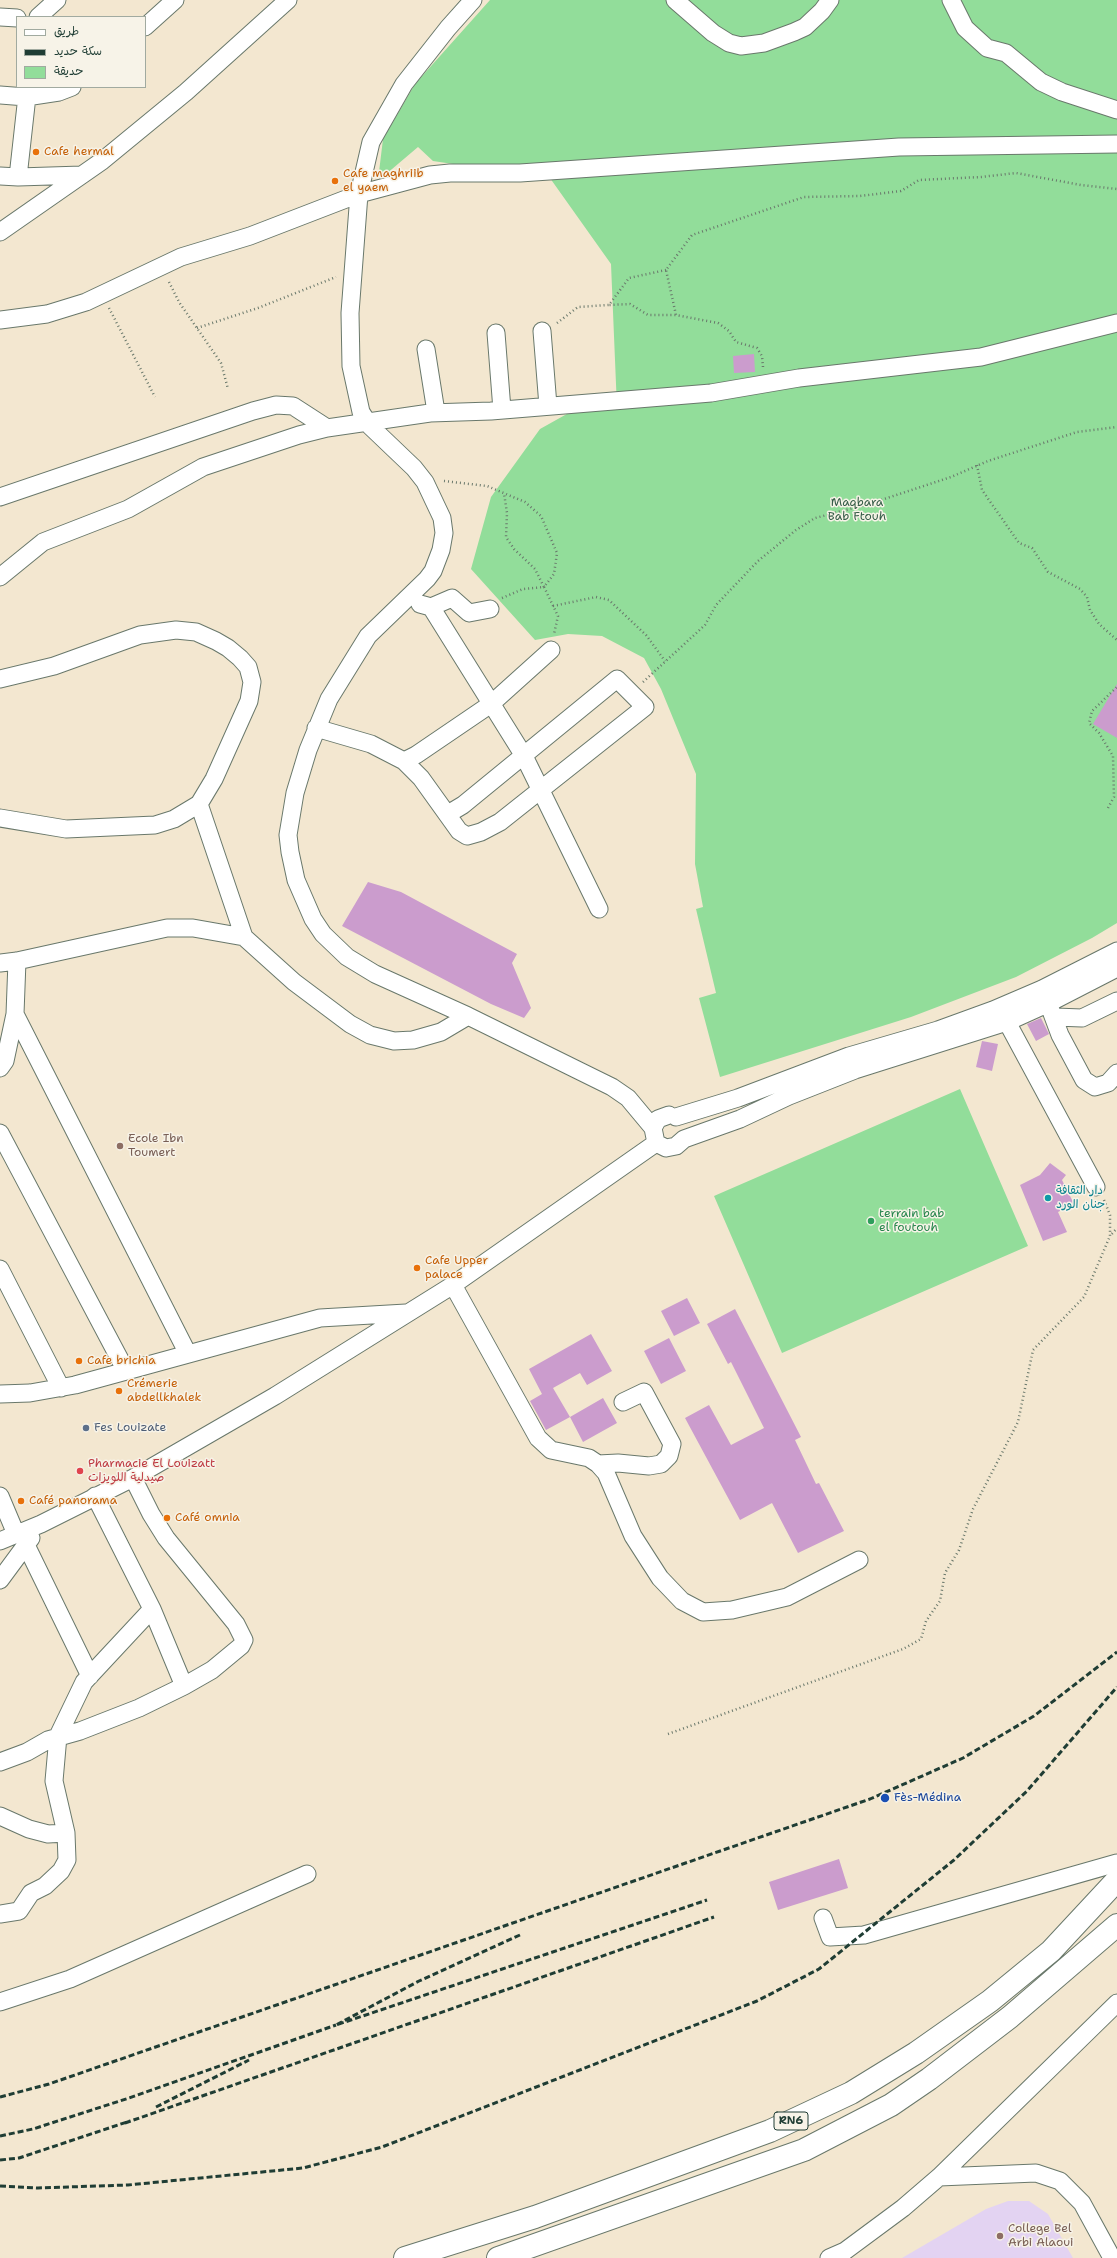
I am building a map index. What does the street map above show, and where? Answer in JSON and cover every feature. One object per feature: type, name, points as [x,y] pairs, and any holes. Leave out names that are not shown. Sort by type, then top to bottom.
[{"type":"main road","name":"RN6","points":[[405,2258],[536,2217],[770,2131],[851,2093],[916,2053],[990,2001],[1051,1951],[1117,1880]]},
{"type":"main road","name":"RN6","points":[[498,2258],[804,2150],[884,2108],[929,2079],[1004,2022],[1117,1926]]},
{"type":"street","points":[[37,16],[40,0]]},
{"type":"street","points":[[38,16],[57,0]]},
{"type":"street","points":[[146,26],[175,0]]},
{"type":"street","points":[[0,232],[82,175],[186,92],[288,0]]},
{"type":"street","points":[[474,0],[448,28],[390,105],[371,142],[359,194],[350,313],[351,366],[358,402],[367,422],[425,482],[442,518],[444,533],[442,550],[433,571],[406,600],[368,636],[337,683],[316,728],[295,793],[288,834],[292,866],[303,898],[313,919],[337,948],[356,963],[375,974],[468,1016],[612,1087],[628,1098],[673,1116],[685,1126],[684,1139]]},
{"type":"street","points":[[675,0],[713,33],[729,44],[741,46],[764,43],[800,30],[822,11],[830,0]]},
{"type":"street","points":[[951,0],[966,28],[987,48],[1006,53],[1041,82],[1062,92],[1117,110]]},
{"type":"street","points":[[0,17],[16,18]]},
{"type":"street","points":[[0,96],[27,92],[49,94],[69,88]]},
{"type":"street","points":[[18,177],[27,92]]},
{"type":"street","points":[[0,320],[47,314],[102,295],[162,265],[201,249],[250,236],[359,194],[416,178],[446,174],[520,173],[899,147],[1117,144]]},
{"type":"street","points":[[0,176],[18,177],[82,175]]},
{"type":"street","points":[[0,578],[43,542],[128,509],[202,467],[299,435],[327,428],[436,412],[502,410],[711,393],[764,384],[980,357],[1117,323]]},
{"type":"street","points":[[542,331],[548,406]]},
{"type":"street","points":[[496,333],[502,410]]},
{"type":"street","points":[[426,349],[436,412]]},
{"type":"street","points":[[0,497],[253,411],[276,405],[293,406],[327,428]]},
{"type":"street","points":[[406,600],[430,607],[452,598],[469,612],[490,609]]},
{"type":"street","points":[[430,607],[524,756],[599,909]]},
{"type":"street","points":[[0,679],[54,666],[140,635],[176,630],[196,632],[228,648],[248,667],[252,682],[249,700],[214,779],[200,804],[174,819],[155,825],[66,829],[0,818]]},
{"type":"street","points":[[404,761],[416,755],[491,704],[550,650]]},
{"type":"street","points":[[316,728],[371,744],[404,761],[420,778],[448,814],[459,831],[467,836],[481,832],[500,822],[645,707],[617,680],[463,805],[448,814]]},
{"type":"street","points":[[200,804],[244,937],[294,982],[350,1024],[370,1035],[394,1041],[413,1040],[441,1032],[468,1016]]},
{"type":"street","points":[[0,963],[17,961],[167,928],[193,928],[244,937]]},
{"type":"street","points":[[0,1580],[21,1540],[41,1524],[133,1478],[275,1396],[453,1285],[655,1136],[658,1119],[738,1098],[849,1056],[945,1028],[993,1010],[1049,1003],[1117,951]]},
{"type":"street","points":[[0,1068],[5,1060],[14,1014],[17,961]]},
{"type":"street","points":[[628,1098],[655,1136],[666,1148],[676,1146],[684,1139],[740,1119],[789,1096],[854,1070],[1007,1022],[1049,1003],[1117,968]]},
{"type":"street","points":[[1049,1003],[1082,1018],[1117,1000]]},
{"type":"street","points":[[1049,1003],[1060,1035],[1084,1080],[1095,1087],[1108,1083],[1117,1073]]},
{"type":"street","points":[[14,1014],[188,1354]]},
{"type":"street","points":[[1007,1022],[1096,1187]]},
{"type":"street","points":[[0,1133],[126,1371]]},
{"type":"street","points":[[0,1269],[61,1388]]},
{"type":"street","points":[[453,1285],[538,1438],[551,1450],[589,1458],[598,1464],[606,1473],[633,1536],[660,1578],[682,1601],[703,1612],[732,1610],[787,1597],[858,1560]]},
{"type":"street","points":[[0,1394],[30,1393],[61,1388],[320,1318],[407,1313]]},
{"type":"street","points":[[598,1464],[618,1463],[649,1466],[661,1464],[669,1456],[672,1444],[644,1392],[623,1402]]},
{"type":"street","points":[[0,1762],[15,1757],[58,1736],[80,1731],[140,1708],[184,1686],[212,1670],[241,1646],[244,1640],[236,1624],[193,1574],[160,1529],[133,1478]]},
{"type":"street","points":[[0,1496],[90,1676]]},
{"type":"street","points":[[95,1496],[152,1609],[184,1686]]},
{"type":"street","points":[[0,1541],[21,1540]]},
{"type":"street","points":[[0,1914],[19,1911],[31,1893],[45,1886],[61,1871],[67,1860],[66,1833],[54,1781],[58,1736],[84,1682],[152,1609]]},
{"type":"street","points":[[0,1816],[29,1830],[48,1834],[66,1833]]},
{"type":"street","points":[[823,1918],[830,1937],[864,1935],[1117,1862]]},
{"type":"street","points":[[0,2002],[70,1979],[307,1874]]},
{"type":"street","points":[[829,2258],[845,2252],[903,2208],[939,2177],[988,2132],[1117,2003]]},
{"type":"street","points":[[939,2177],[1036,2173],[1060,2181],[1082,2203],[1112,2258]]},
{"type":"path","points":[[609,305],[629,278],[666,270],[692,235],[804,197],[860,196],[901,191],[919,180],[981,178],[1016,173],[1081,185],[1117,189]]},
{"type":"path","points":[[162,265],[179,302],[220,363],[228,389]]},
{"type":"path","points":[[197,328],[258,308],[354,270]]},
{"type":"path","points":[[666,270],[676,315]]},
{"type":"path","points":[[102,295],[155,397]]},
{"type":"path","points":[[542,331],[564,319],[578,307],[630,304],[648,315],[676,315],[718,323],[729,332],[736,342],[757,348],[762,356],[764,384]]},
{"type":"path","points":[[631,693],[705,624],[716,605],[758,561],[796,530],[815,518],[869,504],[951,477],[978,466],[1077,432],[1117,427]]},
{"type":"path","points":[[978,466],[982,490],[1019,543],[1032,548],[1048,572],[1080,589],[1087,598],[1090,610],[1099,624],[1117,640]]},
{"type":"path","points":[[425,482],[450,480],[487,486],[525,502],[541,516],[557,553],[554,574],[544,587],[523,589],[503,597],[490,609]]},
{"type":"path","points":[[504,493],[507,513],[506,537],[514,549],[535,569],[558,616],[550,650]]},
{"type":"path","points":[[553,606],[596,597],[609,600],[646,635],[665,662]]},
{"type":"path","points":[[1114,797],[1113,756],[1099,733],[1089,724],[1092,711],[1117,687]]},
{"type":"path","points":[[1108,808],[1117,794]]},
{"type":"path","points":[[1096,1187],[1110,1215],[1110,1236]]},
{"type":"path","points":[[668,1734],[903,1649],[921,1640],[926,1621],[940,1601],[944,1573],[959,1550],[974,1509],[1018,1422],[1033,1350],[1084,1297],[1110,1236],[1117,1228]]},
{"type":"shaded area","name":"College Bel Arbi Alaoui","points":[[1008,2201],[1029,2201],[1048,2214],[1073,2258],[902,2258],[986,2209]]},
{"type":"green space","name":"Maqbara Bab Ftouh","points":[[490,0],[1117,0],[1117,923],[1092,938],[1016,977],[911,1017],[720,1077],[699,998],[716,993],[696,909],[703,907],[695,864],[696,774],[661,689],[644,658],[602,636],[568,634],[535,640],[471,569],[491,497],[540,429],[574,410],[617,408],[611,264],[540,164],[453,164],[433,161],[418,147],[385,175],[379,172],[383,139],[415,84]]},
{"type":"green space","name":"terrain bab el foutouh","points":[[960,1089],[1028,1246],[782,1353],[714,1196]]},
{"type":"building","points":[[754,354],[755,372],[734,373],[733,356]]},
{"type":"building","points":[[1117,684],[1117,738],[1093,724]]},
{"type":"building","points":[[368,882],[401,892],[517,954],[512,963],[531,1008],[524,1018],[491,1004],[342,926]]},
{"type":"building","points":[[1041,1018],[1049,1034],[1036,1041],[1027,1024]]},
{"type":"building","points":[[982,1041],[998,1044],[992,1071],[976,1067]]},
{"type":"building","name":"دار الثقافة جنان الورد","points":[[1050,1163],[1066,1175],[1062,1180],[1074,1204],[1058,1212],[1067,1232],[1043,1241],[1020,1185],[1040,1175]]},
{"type":"building","points":[[687,1298],[700,1323],[674,1336],[661,1311]]},
{"type":"building","points":[[735,1309],[801,1437],[795,1440],[816,1484],[819,1483],[844,1531],[798,1553],[772,1503],[740,1520],[685,1418],[709,1405],[731,1445],[764,1428],[731,1362],[728,1364],[707,1324]]},
{"type":"building","points":[[591,1334],[612,1371],[587,1385],[580,1373],[553,1388],[570,1417],[546,1430],[530,1401],[542,1394],[529,1369]]},
{"type":"building","points":[[669,1338],[686,1371],[661,1384],[644,1351]]},
{"type":"building","points":[[603,1398],[617,1423],[583,1442],[570,1417]]},
{"type":"building","points":[[839,1859],[848,1888],[778,1910],[769,1882]]},
{"type":"railway","points":[[0,2097],[49,2084],[870,1799],[963,1758],[1034,1716],[1117,1652]]},
{"type":"railway","points":[[0,2186],[38,2188],[128,2185],[303,2168],[382,2147],[757,2001],[819,1969],[954,1860],[1027,1791],[1117,1687]]},
{"type":"railway","points":[[520,1935],[419,1981],[336,2025],[707,1900]]},
{"type":"railway","points":[[125,2123],[714,1917]]},
{"type":"railway","points":[[0,2136],[33,2129],[129,2098],[336,2025]]},
{"type":"railway","points":[[156,2107],[249,2060]]},
{"type":"railway","points":[[0,2160],[19,2158],[130,2121]]},
{"type":"place","name":"Cafe hermal","points":[[36,152]]},
{"type":"place","name":"Cafe maghriib el yaem","points":[[335,181]]},
{"type":"place","name":"Ecole Ibn Toumert","points":[[120,1146]]},
{"type":"place","name":"دار الثقافة جنان الورد","points":[[1048,1198]]},
{"type":"place","name":"terrain bab el foutouh","points":[[871,1221]]},
{"type":"place","name":"Cafe Upper palace","points":[[417,1268]]},
{"type":"place","name":"Cafe brichia","points":[[79,1361]]},
{"type":"place","name":"Crémerie abdellkhalek","points":[[119,1391]]},
{"type":"place","name":"Fes Louizate","points":[[86,1428]]},
{"type":"place","name":"Pharmacie El Louizatt صيدلية اللويزات","points":[[80,1471]]},
{"type":"place","name":"Café panorama","points":[[21,1501]]},
{"type":"place","name":"Café omnia","points":[[167,1518]]},
{"type":"place","name":"Fès-Médina","points":[[885,1798]]},
{"type":"place","name":"College Bel Arbi Alaoui","points":[[1000,2236]]}]
